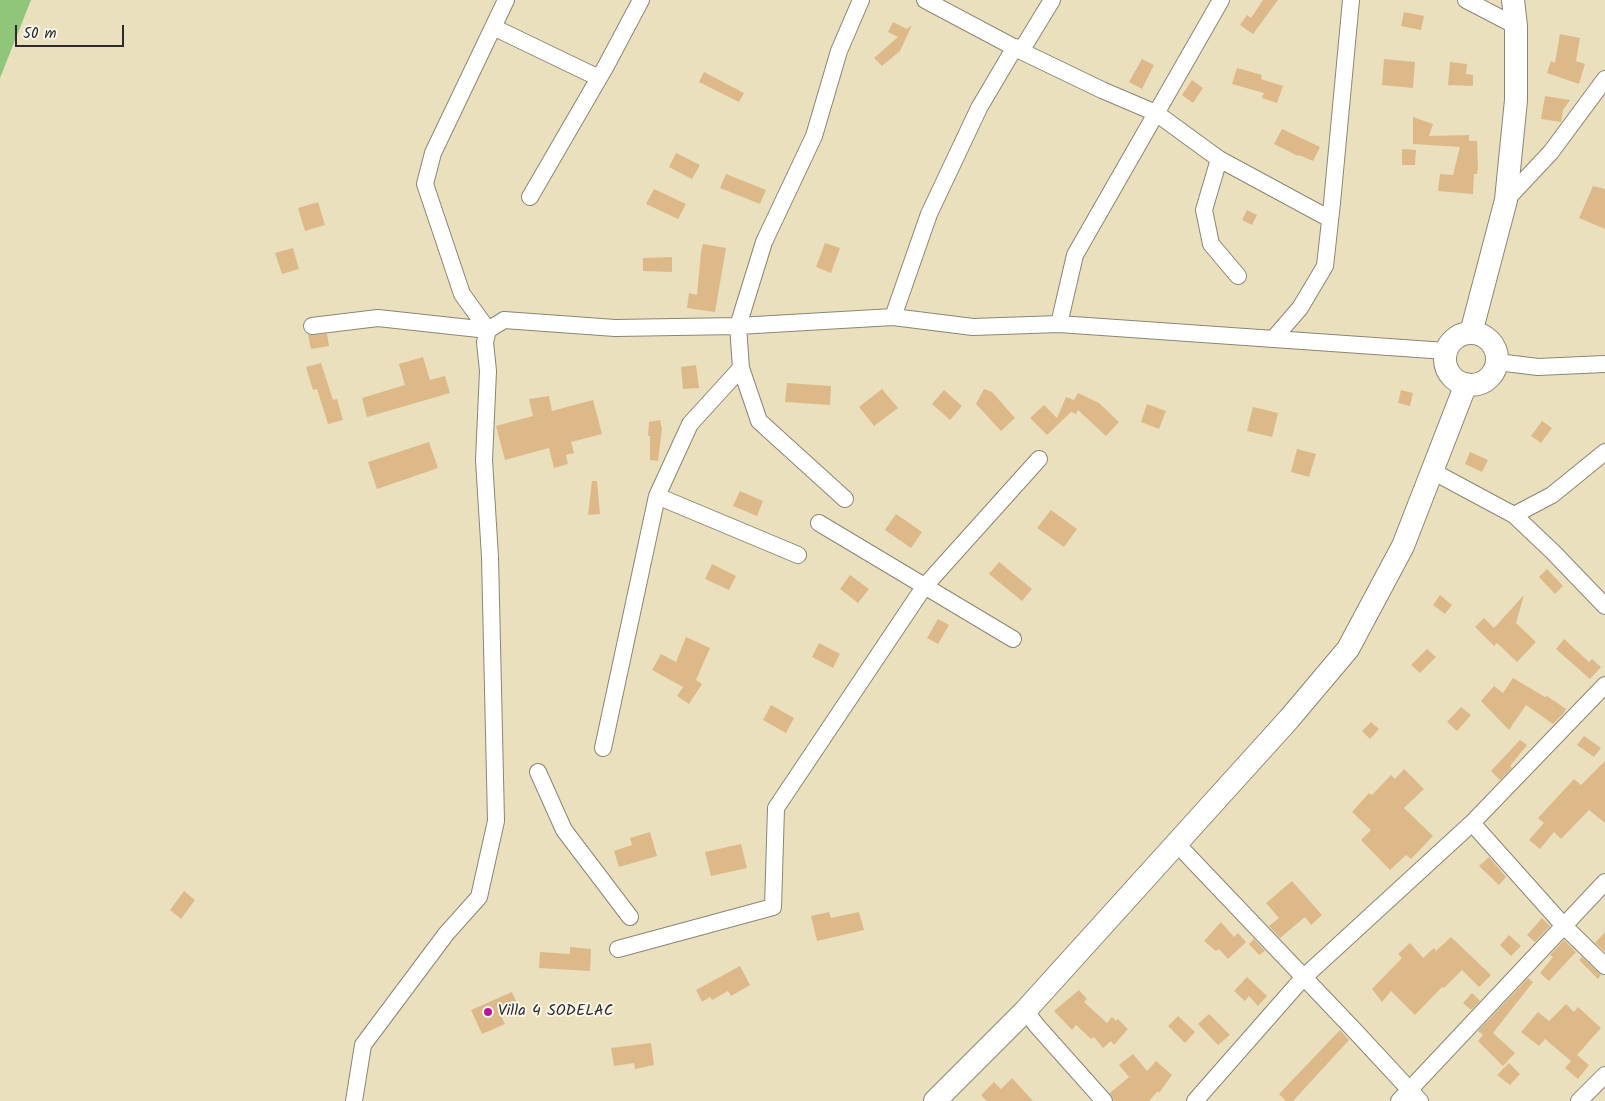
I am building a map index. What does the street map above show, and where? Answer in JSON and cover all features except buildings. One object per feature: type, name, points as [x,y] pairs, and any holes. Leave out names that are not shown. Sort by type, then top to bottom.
[{"type":"street","points":[[354,1101],[363,1045],[446,934],[479,897],[496,821],[490,557],[484,460],[488,372],[485,342],[488,330],[462,294],[425,184],[433,152],[506,0]]},
{"type":"street","points":[[530,197],[599,78],[641,0]]},
{"type":"street","points":[[846,499],[759,422],[741,368],[738,326],[764,242],[814,136],[839,51],[861,0]]},
{"type":"street","points":[[925,0],[1018,49],[1102,90],[1156,113],[1219,159],[1330,219]]},
{"type":"street","points":[[893,317],[928,214],[979,108],[1052,0]]},
{"type":"street","points":[[1059,324],[1075,255],[1221,0]]},
{"type":"street","points":[[1274,338],[1300,308],[1325,266],[1351,0]]},
{"type":"street","points":[[1466,0],[1516,26]]},
{"type":"street","points":[[1471,333],[1506,200],[1516,100],[1514,0]]},
{"type":"street","points":[[493,27],[599,78]]},
{"type":"street","points":[[1506,200],[1551,152],[1605,79]]},
{"type":"street","points":[[1219,159],[1204,210],[1211,244],[1238,276]]},
{"type":"street","points":[[312,326],[378,318],[488,330],[504,320],[614,328],[738,326],[893,317],[973,327],[1059,324],[1446,351]]},
{"type":"street","points":[[1471,333],[1484,336],[1490,341],[1496,353],[1497,362],[1490,377],[1474,385],[1456,380],[1448,372],[1445,362],[1446,351],[1453,340],[1458,336],[1471,333]]},
{"type":"street","points":[[1497,362],[1538,367],[1605,364]]},
{"type":"street","points":[[603,748],[657,496],[690,424],[741,368]]},
{"type":"street","points":[[935,1101],[1026,1011],[1289,719],[1348,650],[1403,546],[1466,384]]},
{"type":"street","points":[[1514,515],[1552,495],[1605,452]]},
{"type":"street","points":[[618,949],[773,907],[776,808],[924,587],[1038,458]]},
{"type":"street","points":[[1432,471],[1514,515],[1605,606]]},
{"type":"street","points":[[657,496],[798,555]]},
{"type":"street","points":[[819,523],[1013,639]]},
{"type":"street","points":[[1195,1101],[1303,978],[1472,823],[1605,685]]},
{"type":"street","points":[[538,772],[564,830],[630,917]]},
{"type":"street","points":[[1472,823],[1564,926],[1605,966]]},
{"type":"street","points":[[1177,844],[1303,978],[1409,1097],[1605,882]]},
{"type":"street","points":[[1026,1011],[1104,1101]]},
{"type":"street","points":[[1579,1101],[1605,1075]]},
{"type":"green space","points":[[0,0],[31,0],[0,78]]},
{"type":"place","name":"Villa 4 SODELAC","points":[[488,1012]]}]
